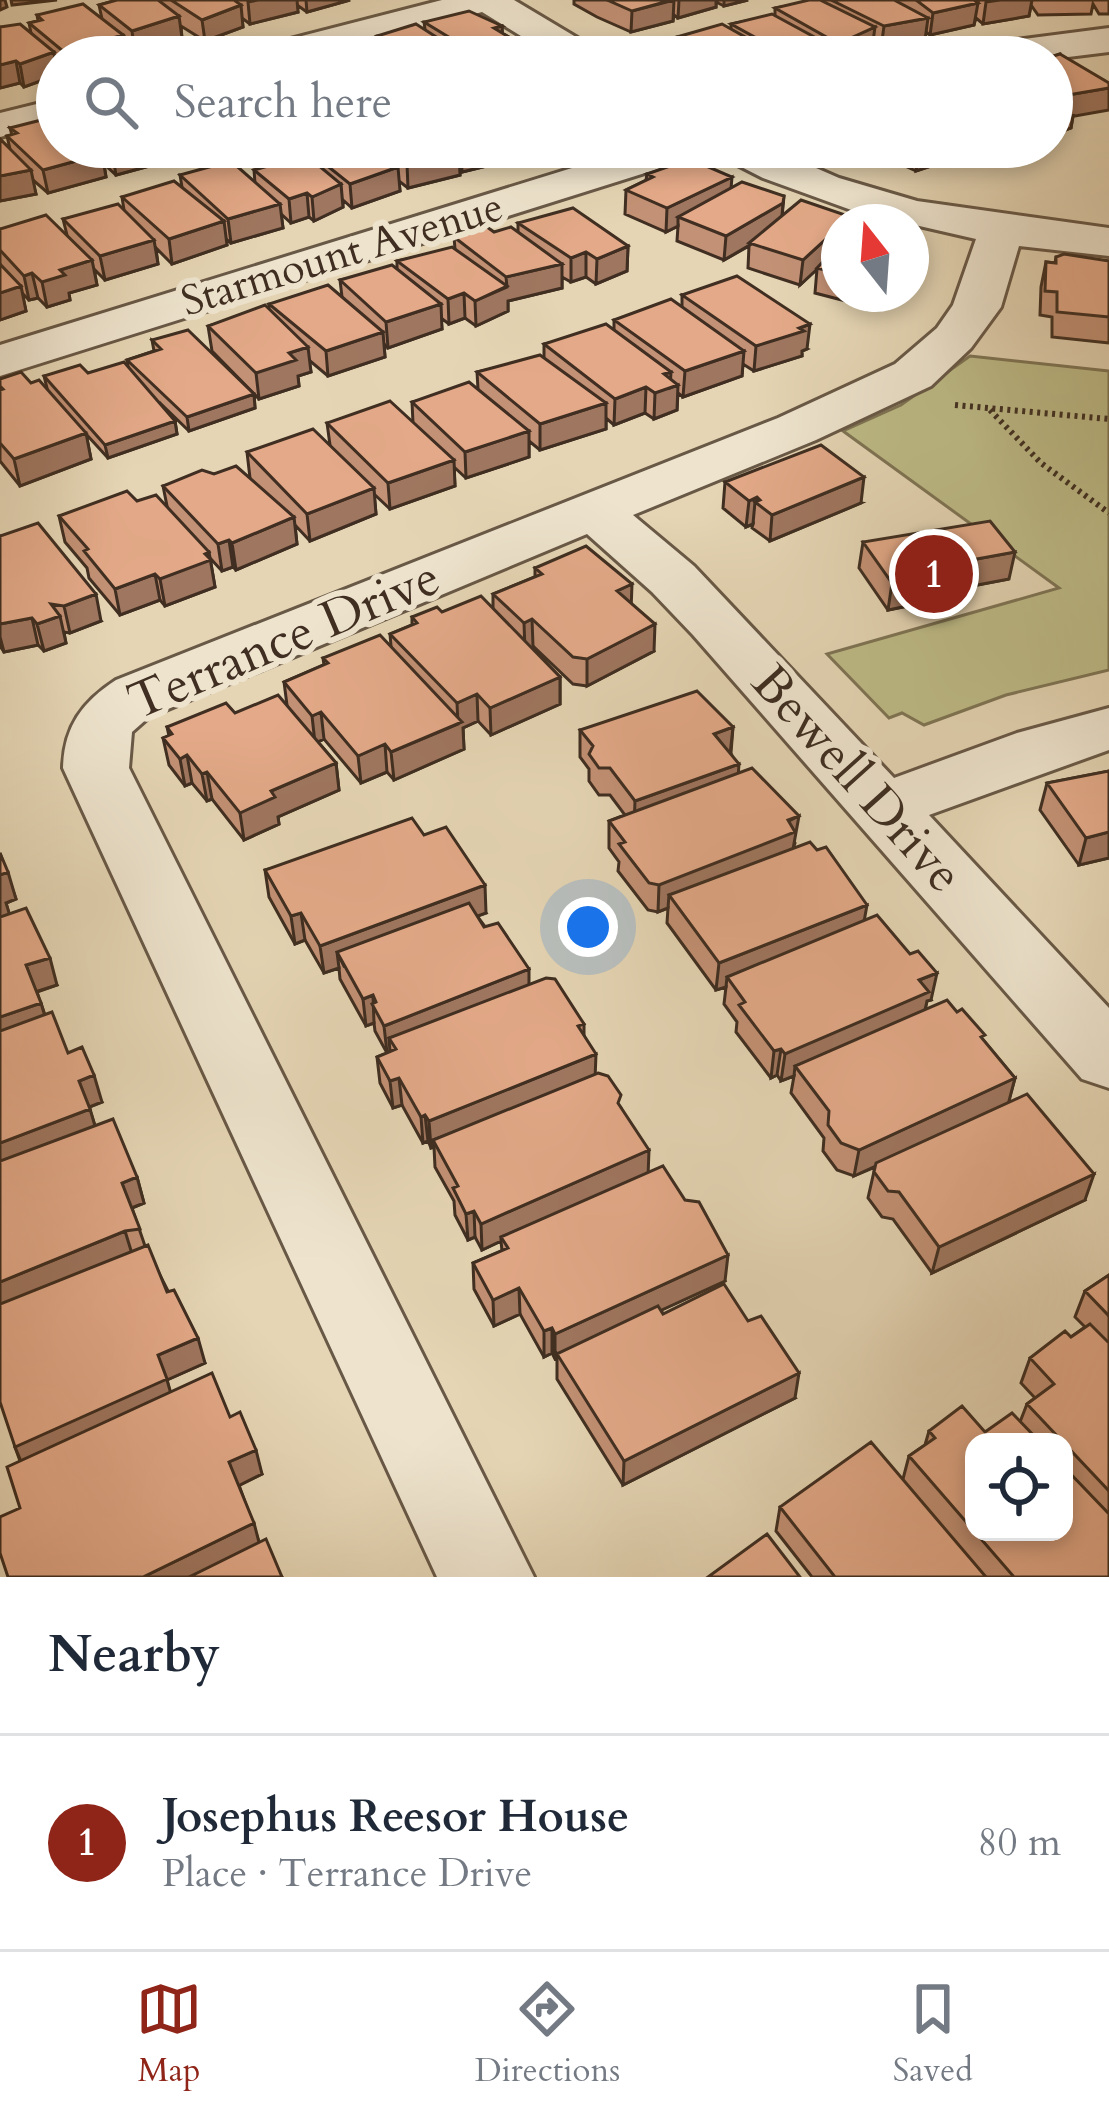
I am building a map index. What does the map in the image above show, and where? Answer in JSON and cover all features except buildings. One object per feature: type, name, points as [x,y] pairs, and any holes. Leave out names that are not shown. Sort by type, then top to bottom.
[{"type":"street","points":[[347,36],[487,0],[547,36]]},
{"type":"street","points":[[1073,45],[1109,40]]},
{"type":"street","points":[[0,125],[36,116]]},
{"type":"street","name":"Starmount Avenue","points":[[0,361],[617,168]]},
{"type":"street","points":[[785,168],[851,196],[1001,231],[1109,242]]},
{"type":"street","name":"Terrance Drive","points":[[485,1577],[106,790],[97,768],[96,746],[106,716],[139,695],[797,429],[913,375],[954,338],[977,308],[1001,231]]},
{"type":"street","name":"Bewell Drive","points":[[594,511],[673,579],[1109,1058]]},
{"type":"street","points":[[884,808],[1040,748],[1109,729]]},
{"type":"path","points":[[941,404],[1109,419]]},
{"type":"path","points":[[988,409],[1041,463],[1109,513]]},
{"type":"shaded area","points":[[970,356],[1109,371],[1109,670],[1006,695],[924,725],[902,713],[889,718],[827,654],[1059,588],[843,431],[901,405]]},
{"type":"place","name":"Josephus Reesor House","points":[[934,574]]}]
